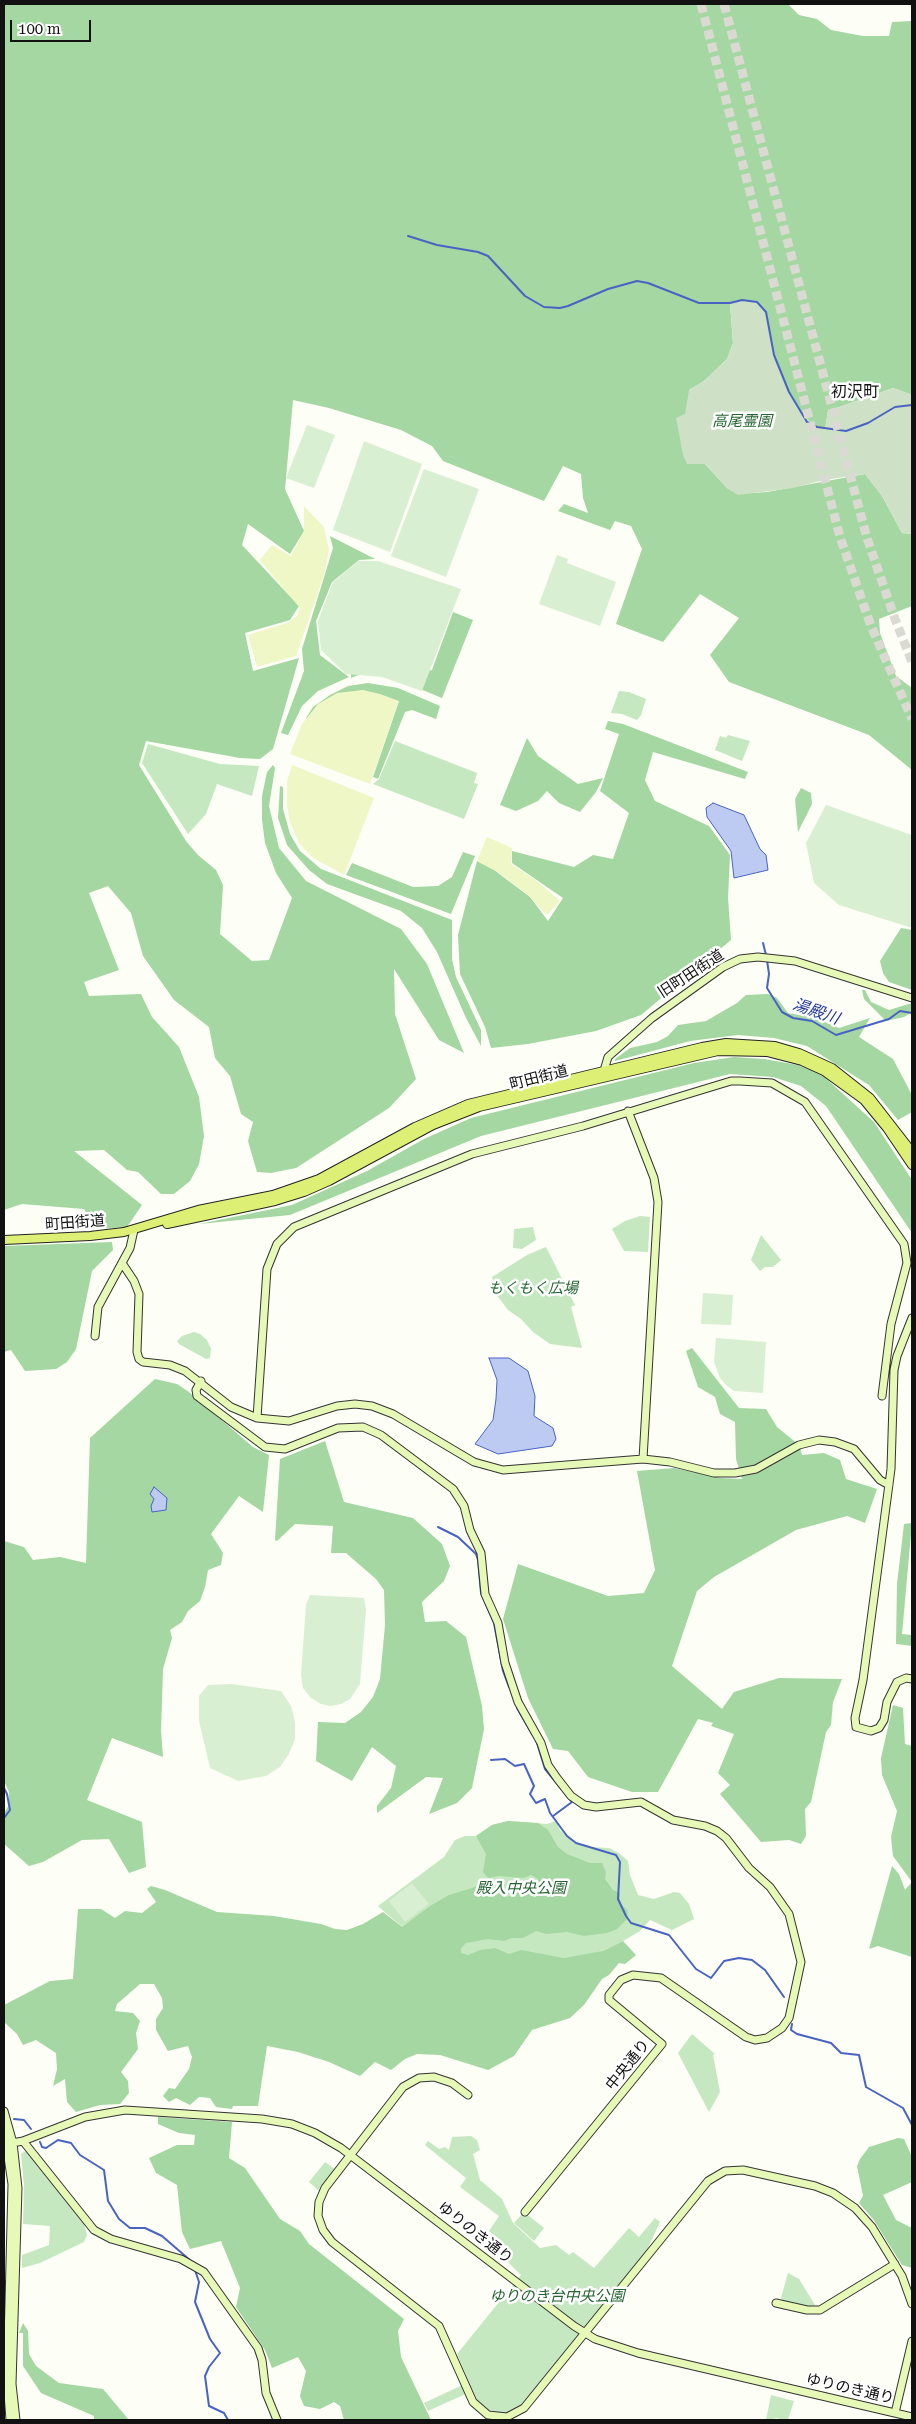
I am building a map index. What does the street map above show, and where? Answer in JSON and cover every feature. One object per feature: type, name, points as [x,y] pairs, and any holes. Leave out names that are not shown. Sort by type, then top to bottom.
[{"type":"main road","name":"町田街道","points":[[603,1074],[714,1045],[739,1043],[786,1049],[821,1062],[857,1086],[879,1107],[912,1152]]},
{"type":"main road","name":"町田街道","points":[[4,1240],[90,1236],[134,1230],[198,1210],[249,1204],[301,1186],[354,1164],[432,1122],[481,1100],[718,1051],[755,1050],[792,1058],[835,1078],[864,1100],[884,1124],[912,1165]]},
{"type":"street","name":"旧町田街道","points":[[603,1074],[606,1061],[611,1054],[670,1003],[727,964],[745,958],[758,957],[795,961],[819,967],[912,998]]},
{"type":"street","points":[[257,1418],[267,1269],[274,1248],[291,1230],[304,1222],[472,1154],[583,1126],[731,1081],[754,1080],[772,1083],[806,1102],[904,1244],[907,1253],[907,1263],[891,1324],[882,1396]]},
{"type":"street","points":[[628,1112],[654,1178],[658,1202],[643,1459]]},
{"type":"street","points":[[94,1336],[98,1307],[130,1248],[134,1230]]},
{"type":"street","points":[[122,1263],[134,1281],[139,1294],[138,1359],[143,1362],[177,1368],[201,1382],[234,1409],[257,1418],[289,1421],[337,1406],[355,1404],[372,1406],[393,1414],[474,1462],[503,1470],[643,1459],[670,1462],[714,1473],[735,1474],[756,1469],[799,1445],[819,1440],[835,1442],[854,1449],[880,1480],[888,1485]]},
{"type":"street","points":[[912,1318],[897,1356],[892,1388],[888,1485],[863,1680],[854,1718],[856,1727],[871,1731],[879,1728],[884,1720],[887,1702],[897,1682],[906,1678],[912,1679]]},
{"type":"street","points":[[903,1339],[912,1328]]},
{"type":"street","name":"中央通り","points":[[201,1382],[196,1390],[197,1396],[265,1447],[285,1449],[338,1428],[363,1427],[381,1436],[456,1492],[464,1506],[470,1530],[481,1553],[484,1592],[498,1623],[506,1667],[521,1709],[539,1739],[546,1762],[571,1796],[584,1805],[596,1807],[641,1802],[673,1820],[705,1826],[717,1831],[729,1841],[748,1868],[770,1887],[787,1910],[801,1962],[789,2018],[782,2028],[767,2038],[755,2040],[746,2037],[661,1978],[636,1975],[625,1976],[610,1993],[609,2000],[662,2044],[525,2212]]},
{"type":"street","points":[[468,2095],[444,2079],[428,2077],[412,2081],[400,2090],[321,2195],[318,2216],[323,2230],[332,2242],[439,2326],[472,2398],[484,2412],[503,2418],[521,2411],[708,2181],[730,2170],[751,2172],[815,2186],[833,2193],[855,2208],[867,2220],[895,2264],[908,2288],[912,2304]]},
{"type":"street","name":"ゆりのき通り","points":[[10,2144],[23,2141],[91,2115],[114,2111],[141,2110],[280,2121],[322,2136],[350,2155],[585,2333],[622,2349],[912,2417]]},
{"type":"street","points":[[4,2111],[18,2182],[11,2235],[7,2381],[10,2420]]},
{"type":"street","points":[[4,2131],[10,2144]]},
{"type":"street","points":[[23,2141],[94,2230],[111,2239],[188,2262],[196,2266],[208,2277],[258,2348],[262,2360],[266,2393],[277,2420]]},
{"type":"street","points":[[11,2235],[12,2384],[16,2420]]},
{"type":"street","points":[[776,2303],[807,2310],[820,2310],[895,2264]]},
{"type":"street","points":[[895,2413],[912,2341]]},
{"type":"green space","name":"高尾霊園","points":[[744,300],[758,302],[766,313],[774,354],[781,375],[799,410],[815,427],[825,429],[828,411],[893,388],[912,395],[912,534],[902,533],[882,496],[865,474],[824,480],[793,488],[738,495],[727,488],[705,464],[687,464],[683,455],[676,418],[685,414],[689,390],[704,381],[727,359],[733,343],[730,303]]},
{"type":"green space","points":[[619,691],[629,692],[646,699],[641,715],[637,720],[622,714],[611,713]]},
{"type":"green space","points":[[728,735],[750,741],[742,761],[715,750],[720,736],[726,738]]},
{"type":"green space","points":[[395,741],[477,773],[474,783],[478,784],[464,819],[373,784],[379,779]]},
{"type":"green space","points":[[148,744],[220,764],[259,766],[252,796],[217,784],[206,814],[188,834],[142,763]]},
{"type":"green space","points":[[640,1216],[650,1217],[648,1252],[624,1251],[612,1229],[625,1221]]},
{"type":"green space","points":[[533,1227],[536,1240],[522,1249],[513,1248],[514,1229]]},
{"type":"green space","points":[[761,1235],[781,1260],[773,1267],[765,1267],[760,1271],[751,1260]]},
{"type":"green space","name":"もくもく広場","points":[[546,1247],[575,1305],[571,1307],[582,1348],[550,1344],[508,1310],[496,1294],[492,1277],[527,1255]]},
{"type":"green space","points":[[194,1332],[207,1340],[211,1349],[210,1358],[206,1359],[177,1341],[182,1336]]},
{"type":"green space","name":"殿入中央公園","points":[[508,1821],[547,1824],[556,1821],[560,1830],[574,1843],[587,1847],[609,1848],[619,1853],[628,1861],[630,1875],[638,1895],[654,1899],[674,1892],[680,1893],[689,1904],[694,1919],[672,1930],[650,1920],[640,1931],[623,1941],[603,1951],[585,1956],[564,1958],[532,1955],[455,1974],[408,1923],[402,1927],[378,1906],[444,1857],[455,1840],[465,1836],[476,1836],[492,1825]]},
{"type":"green space","points":[[692,2034],[715,2054],[713,2055],[720,2092],[709,2112],[678,2053]]},
{"type":"green space","name":"ゆりのき台中央公園","points":[[471,2136],[477,2140],[480,2150],[473,2154],[480,2180],[502,2199],[513,2223],[540,2248],[556,2245],[569,2255],[573,2252],[594,2268],[629,2228],[639,2237],[655,2218],[660,2222],[646,2252],[522,2407],[506,2414],[485,2409],[476,2400],[472,2391],[428,2411],[424,2403],[469,2382],[457,2354],[521,2275],[506,2260],[495,2256],[488,2250],[498,2238],[489,2231],[499,2216],[460,2187],[466,2178],[425,2145],[428,2141],[439,2149],[445,2147],[449,2150],[452,2137]]},
{"type":"green space","points":[[27,2150],[84,2224],[87,2235],[84,2242],[40,2263],[22,2268],[22,2255],[49,2245],[50,2226],[23,2224],[24,2185],[21,2154]]},
{"type":"green space","points":[[325,2162],[336,2170],[320,2192],[309,2182]]},
{"type":"green space","points":[[524,2212],[544,2228],[534,2241],[514,2223]]},
{"type":"green space","points":[[788,2273],[799,2279],[815,2305],[813,2307],[783,2301],[781,2298]]},
{"type":"green space","points":[[771,2395],[794,2401],[788,2420],[779,2420],[778,2418],[766,2420]]},
{"type":"shaded area","points":[[4,4],[788,4],[799,15],[817,19],[831,30],[863,36],[889,36],[892,22],[912,21],[912,395],[893,388],[828,411],[825,429],[815,427],[799,410],[781,375],[774,354],[766,313],[730,303],[733,343],[727,359],[704,381],[689,390],[705,464],[727,488],[738,494],[767,492],[865,474],[882,496],[902,533],[912,534],[912,606],[879,619],[880,633],[896,676],[912,688],[912,770],[869,735],[729,682],[710,655],[739,618],[700,594],[663,642],[616,624],[642,549],[631,526],[615,521],[610,530],[558,511],[564,504],[588,513],[583,498],[581,474],[563,466],[544,501],[443,461],[432,446],[401,430],[329,408],[293,400],[285,489],[304,531],[290,554],[248,524],[242,545],[299,606],[290,620],[245,633],[253,671],[299,658],[273,749],[260,759],[240,758],[146,741],[139,765],[186,841],[198,855],[216,870],[223,885],[220,934],[252,961],[269,960],[292,898],[276,873],[265,843],[262,820],[262,796],[267,772],[273,765],[275,768],[269,806],[279,848],[306,881],[401,929],[427,964],[464,1053],[439,1040],[394,969],[395,1014],[416,1079],[389,1108],[296,1168],[271,1173],[257,1172],[248,1141],[253,1122],[241,1114],[230,1076],[215,1058],[209,1027],[174,1000],[143,956],[131,913],[108,886],[89,893],[119,970],[84,982],[89,996],[141,994],[152,1017],[179,1047],[199,1097],[204,1136],[199,1164],[190,1181],[174,1194],[161,1194],[138,1172],[127,1170],[104,1150],[74,1151],[142,1205],[127,1227],[96,1229],[84,1209],[22,1204],[4,1210]]},
{"type":"shaded area","points":[[307,425],[335,435],[314,488],[286,478]]},
{"type":"shaded area","points":[[364,441],[422,464],[390,552],[333,530]]},
{"type":"shaded area","points":[[424,469],[479,489],[446,577],[391,556]]},
{"type":"shaded area","points":[[330,536],[375,559],[359,560],[332,582],[316,621],[320,655],[349,677],[318,691],[302,706],[288,735],[281,733],[304,671],[302,649],[333,548]]},
{"type":"shaded area","points":[[557,555],[568,559],[567,563],[616,582],[600,626],[539,604]]},
{"type":"shaded area","points":[[358,561],[378,561],[461,589],[422,691],[382,677],[346,674],[321,650],[318,621],[333,582]]},
{"type":"shaded area","points":[[453,612],[473,620],[442,698],[389,676],[361,674],[351,678],[351,671],[401,676],[432,670]]},
{"type":"shaded area","points":[[368,683],[398,688],[440,706],[436,719],[412,710],[405,712],[378,779],[373,777],[399,701],[309,720],[306,718],[313,707],[330,695],[348,686]]},
{"type":"shaded area","points":[[608,721],[623,724],[748,772],[745,779],[653,752],[645,780],[655,801],[709,826],[730,855],[728,898],[731,940],[641,1015],[596,1031],[528,1044],[491,1048],[485,1027],[460,974],[458,935],[477,861],[494,870],[530,897],[548,921],[563,898],[512,863],[512,851],[574,867],[593,855],[613,859],[629,813],[600,791],[619,734],[605,729]]},
{"type":"shaded area","points":[[527,738],[538,756],[578,784],[603,778],[596,792],[580,812],[559,803],[547,791],[538,801],[516,811],[500,805]]},
{"type":"shaded area","points":[[280,786],[283,787],[283,809],[290,834],[300,851],[321,869],[452,920],[452,959],[456,977],[481,1030],[481,1046],[466,1018],[437,952],[422,928],[401,911],[327,884],[309,870],[287,845],[278,818]]},
{"type":"shaded area","points":[[801,788],[811,793],[812,804],[798,832],[795,799]]},
{"type":"shaded area","points":[[826,805],[912,835],[912,928],[839,905],[814,883],[806,843]]},
{"type":"shaded area","points":[[463,852],[475,856],[451,914],[346,875],[352,863],[413,887],[438,886],[452,877]]},
{"type":"shaded area","points":[[901,928],[912,930],[912,990],[889,982],[883,973],[880,961]]},
{"type":"shaded area","points":[[862,990],[865,990],[871,1002],[889,1010],[912,1003],[912,1012],[904,1017],[886,1021],[864,999]]},
{"type":"shaded area","points":[[768,994],[777,998],[788,1013],[816,1018],[839,1028],[870,1018],[859,1037],[893,1059],[912,1095],[912,1112],[898,1120],[869,1085],[807,1046],[774,1038],[738,1035],[690,1041],[615,1061],[615,1059],[630,1048],[657,1042],[668,1036],[678,1025],[706,1021],[737,1003],[746,995]]},
{"type":"shaded area","points":[[734,1057],[764,1059],[798,1065],[820,1073],[874,1122],[912,1180],[912,1233],[826,1106],[801,1086],[773,1077],[730,1074],[481,1136],[290,1215],[199,1224],[292,1205],[367,1171],[424,1139],[471,1118],[694,1063]]},
{"type":"shaded area","points":[[112,1242],[113,1250],[92,1271],[76,1349],[67,1362],[56,1369],[25,1371],[11,1350],[4,1352],[4,1246]]},
{"type":"shaded area","points":[[703,1293],[733,1295],[731,1325],[701,1324]]},
{"type":"shaded area","points":[[716,1338],[766,1342],[763,1393],[734,1391],[720,1378],[714,1362]]},
{"type":"shaded area","points":[[692,1348],[739,1408],[766,1409],[777,1427],[799,1445],[802,1455],[824,1453],[840,1460],[846,1479],[877,1489],[865,1523],[847,1516],[796,1530],[714,1577],[697,1591],[672,1666],[722,1709],[734,1692],[779,1678],[842,1679],[833,1702],[831,1725],[826,1732],[811,1802],[805,1809],[806,1836],[801,1844],[789,1840],[761,1842],[720,1794],[730,1785],[718,1773],[734,1734],[711,1726],[713,1723],[698,1719],[658,1792],[632,1792],[588,1777],[568,1751],[553,1749],[528,1698],[503,1619],[518,1564],[608,1596],[644,1593],[655,1570],[637,1471],[674,1468],[721,1478],[742,1479],[736,1459],[735,1422],[720,1414],[715,1397],[698,1387],[686,1351]]},
{"type":"shaded area","points":[[155,1379],[177,1384],[189,1392],[253,1447],[269,1455],[263,1512],[239,1496],[211,1534],[223,1553],[221,1565],[208,1570],[200,1601],[188,1611],[182,1622],[170,1630],[172,1638],[163,1669],[161,1731],[163,1757],[112,1738],[87,1800],[142,1822],[146,1867],[129,1873],[109,1839],[82,1840],[43,1862],[29,1866],[4,1844],[4,1813],[9,1805],[9,1792],[4,1781],[4,1541],[24,1547],[33,1560],[60,1557],[86,1563],[90,1438]]},
{"type":"shaded area","points":[[325,1441],[344,1502],[413,1518],[442,1544],[450,1566],[444,1581],[422,1602],[425,1622],[446,1621],[466,1637],[482,1706],[484,1729],[472,1788],[457,1803],[429,1814],[443,1778],[426,1777],[377,1813],[377,1806],[391,1788],[396,1766],[372,1747],[352,1781],[316,1761],[318,1722],[345,1723],[361,1712],[373,1697],[380,1679],[385,1625],[384,1590],[376,1579],[346,1553],[331,1553],[333,1526],[295,1524],[277,1541],[275,1540],[280,1459]]},
{"type":"shaded area","points":[[912,1523],[902,1634],[912,1635],[912,1646],[896,1644],[897,1584],[904,1524]]},
{"type":"shaded area","points":[[310,1595],[364,1598],[366,1609],[360,1684],[350,1699],[341,1704],[330,1706],[321,1704],[311,1698],[303,1688],[301,1675],[306,1605]]},
{"type":"shaded area","points":[[231,1684],[281,1691],[291,1706],[295,1722],[295,1739],[289,1754],[280,1767],[266,1776],[238,1781],[210,1768],[199,1721],[199,1696],[208,1685]]},
{"type":"shaded area","points":[[893,1705],[903,1708],[905,1744],[912,1746],[912,1882],[893,1856],[891,1837],[897,1811],[882,1775],[881,1758]]},
{"type":"shaded area","points":[[508,1821],[538,1823],[548,1830],[558,1847],[567,1854],[590,1863],[602,1863],[606,1872],[605,1879],[613,1890],[620,1893],[620,1903],[627,1910],[628,1918],[617,1929],[607,1933],[584,1936],[567,1932],[546,1934],[536,1931],[523,1938],[512,1938],[504,1941],[488,1939],[466,1943],[461,1948],[461,1953],[468,1955],[480,1950],[495,1948],[509,1954],[521,1950],[564,1958],[603,1951],[623,1941],[636,1955],[625,1964],[619,1963],[609,1975],[602,1979],[584,2005],[570,2018],[532,2030],[514,2056],[488,2070],[440,2055],[417,2054],[405,2059],[391,2070],[375,2062],[360,2076],[329,2062],[298,2052],[267,2046],[258,2106],[233,2106],[232,2109],[216,2107],[210,2098],[199,2097],[190,2105],[176,2098],[169,2102],[163,2096],[169,2088],[175,2089],[189,2069],[192,2057],[188,2046],[168,2051],[156,2030],[156,2019],[163,2008],[162,1998],[154,1984],[140,1984],[117,2004],[115,2011],[133,2013],[140,2021],[136,2033],[138,2049],[121,2072],[128,2081],[129,2093],[120,2104],[100,2105],[76,2112],[67,2102],[65,2079],[53,2086],[57,2069],[56,2053],[36,2040],[23,2045],[17,2034],[4,2022],[4,2005],[50,1981],[73,1979],[78,1909],[101,1909],[115,1918],[125,1911],[142,1913],[156,1902],[147,1889],[151,1886],[217,1912],[274,1916],[347,1930],[363,1924],[383,1912],[402,1927],[430,1906],[449,1895],[485,1884],[507,1897],[538,1884],[538,1879],[531,1875],[524,1878],[499,1876],[488,1878],[483,1872],[486,1854],[476,1836],[492,1825]]},
{"type":"shaded area","points":[[892,1866],[899,1874],[905,1890],[912,1882],[912,1957],[878,1946],[869,1949]]},
{"type":"shaded area","points":[[412,1883],[429,1904],[405,1922],[389,1901]]},
{"type":"shaded area","points":[[158,2117],[232,2122],[229,2158],[245,2168],[280,2219],[300,2231],[309,2244],[404,2319],[398,2331],[401,2357],[431,2420],[344,2420],[340,2406],[334,2402],[320,2409],[304,2406],[300,2396],[306,2371],[298,2357],[272,2368],[265,2350],[236,2307],[240,2288],[221,2241],[190,2249],[182,2232],[177,2185],[156,2173],[149,2158],[177,2145],[194,2145],[195,2135],[179,2133],[158,2124]]},
{"type":"shaded area","points":[[898,2138],[904,2139],[912,2157],[912,2182],[883,2195],[896,2220],[912,2228],[912,2268],[902,2265],[873,2219],[859,2203],[863,2196],[857,2166],[860,2159],[869,2147]]},
{"type":"shaded area","points":[[23,2323],[28,2331],[29,2354],[36,2366],[59,2383],[103,2389],[129,2420],[94,2420],[94,2416],[41,2393],[23,2366],[23,2333],[19,2333]]},
{"type":"sand","points":[[304,506],[324,527],[329,550],[324,575],[296,656],[257,667],[248,635],[287,623],[297,616],[300,608],[260,560],[272,545],[291,556],[304,531]]},
{"type":"sand","points":[[363,690],[399,701],[370,784],[290,754],[302,724],[318,704],[337,693]]},
{"type":"sand","points":[[292,765],[374,798],[344,875],[312,857],[299,843],[290,822],[287,805],[287,781]]},
{"type":"sand","points":[[487,837],[512,848],[511,864],[534,879],[560,901],[547,915],[528,895],[498,872],[477,861]]},
{"type":"water","points":[[713,803],[744,815],[760,849],[766,855],[768,870],[734,878],[731,851],[707,817],[706,808]]},
{"type":"water","points":[[489,1358],[509,1358],[528,1371],[535,1396],[534,1416],[553,1428],[556,1439],[552,1446],[498,1454],[475,1444],[493,1420],[497,1380]]},
{"type":"water","points":[[154,1487],[167,1498],[166,1510],[152,1512],[151,1506],[154,1499],[150,1494]]},
{"type":"waterway","points":[[408,236],[437,245],[478,252],[488,256],[525,296],[544,307],[560,308],[568,306],[608,289],[637,281],[648,283],[699,303],[730,303],[742,300],[757,302],[766,312],[774,355],[789,392],[807,422],[817,427],[846,431],[868,423],[895,407],[912,405]]},
{"type":"waterway","name":"湯殿川","points":[[763,943],[766,955]]},
{"type":"waterway","name":"湯殿川","points":[[767,960],[769,974],[767,988],[782,1012],[793,1018],[812,1021],[836,1035],[889,1019],[900,1011],[912,1013]]},
{"type":"waterway","points":[[438,1527],[458,1537],[476,1554],[481,1593],[494,1623],[503,1671],[509,1687]]},
{"type":"waterway","points":[[517,1708],[532,1734]]},
{"type":"waterway","points":[[536,1740],[545,1769],[572,1802],[553,1816]]},
{"type":"waterway","points":[[491,1760],[505,1759],[515,1766],[524,1764],[534,1786],[530,1794],[536,1803],[545,1799],[550,1813],[567,1836],[576,1843],[616,1855],[620,1862],[618,1899],[631,1923],[669,1935],[696,1969],[711,1978],[724,1961],[739,1958],[752,1960],[765,1970],[784,1997]]},
{"type":"waterway","points":[[4,1788],[10,1810],[4,1818]]},
{"type":"waterway","points":[[792,2024],[791,2030],[797,2034],[831,2043],[841,2053],[859,2055],[866,2087],[903,2108],[912,2125]]},
{"type":"waterway","points":[[14,2119],[24,2120],[31,2129]]},
{"type":"waterway","points":[[40,2142],[42,2147],[46,2148],[58,2140],[71,2143],[80,2155],[104,2170],[108,2201],[119,2219],[130,2228],[145,2228],[162,2236],[191,2261]]},
{"type":"waterway","points":[[195,2270],[199,2282],[195,2302],[210,2339],[220,2353],[209,2367],[205,2376],[209,2406],[224,2413],[228,2420]]},
{"type":"tunnel","points":[[701,4],[840,537],[871,626],[912,719]]},
{"type":"tunnel","points":[[724,4],[867,538],[912,662]]},
{"type":"district","name":"初沢町","points":[[855,392]]}]
